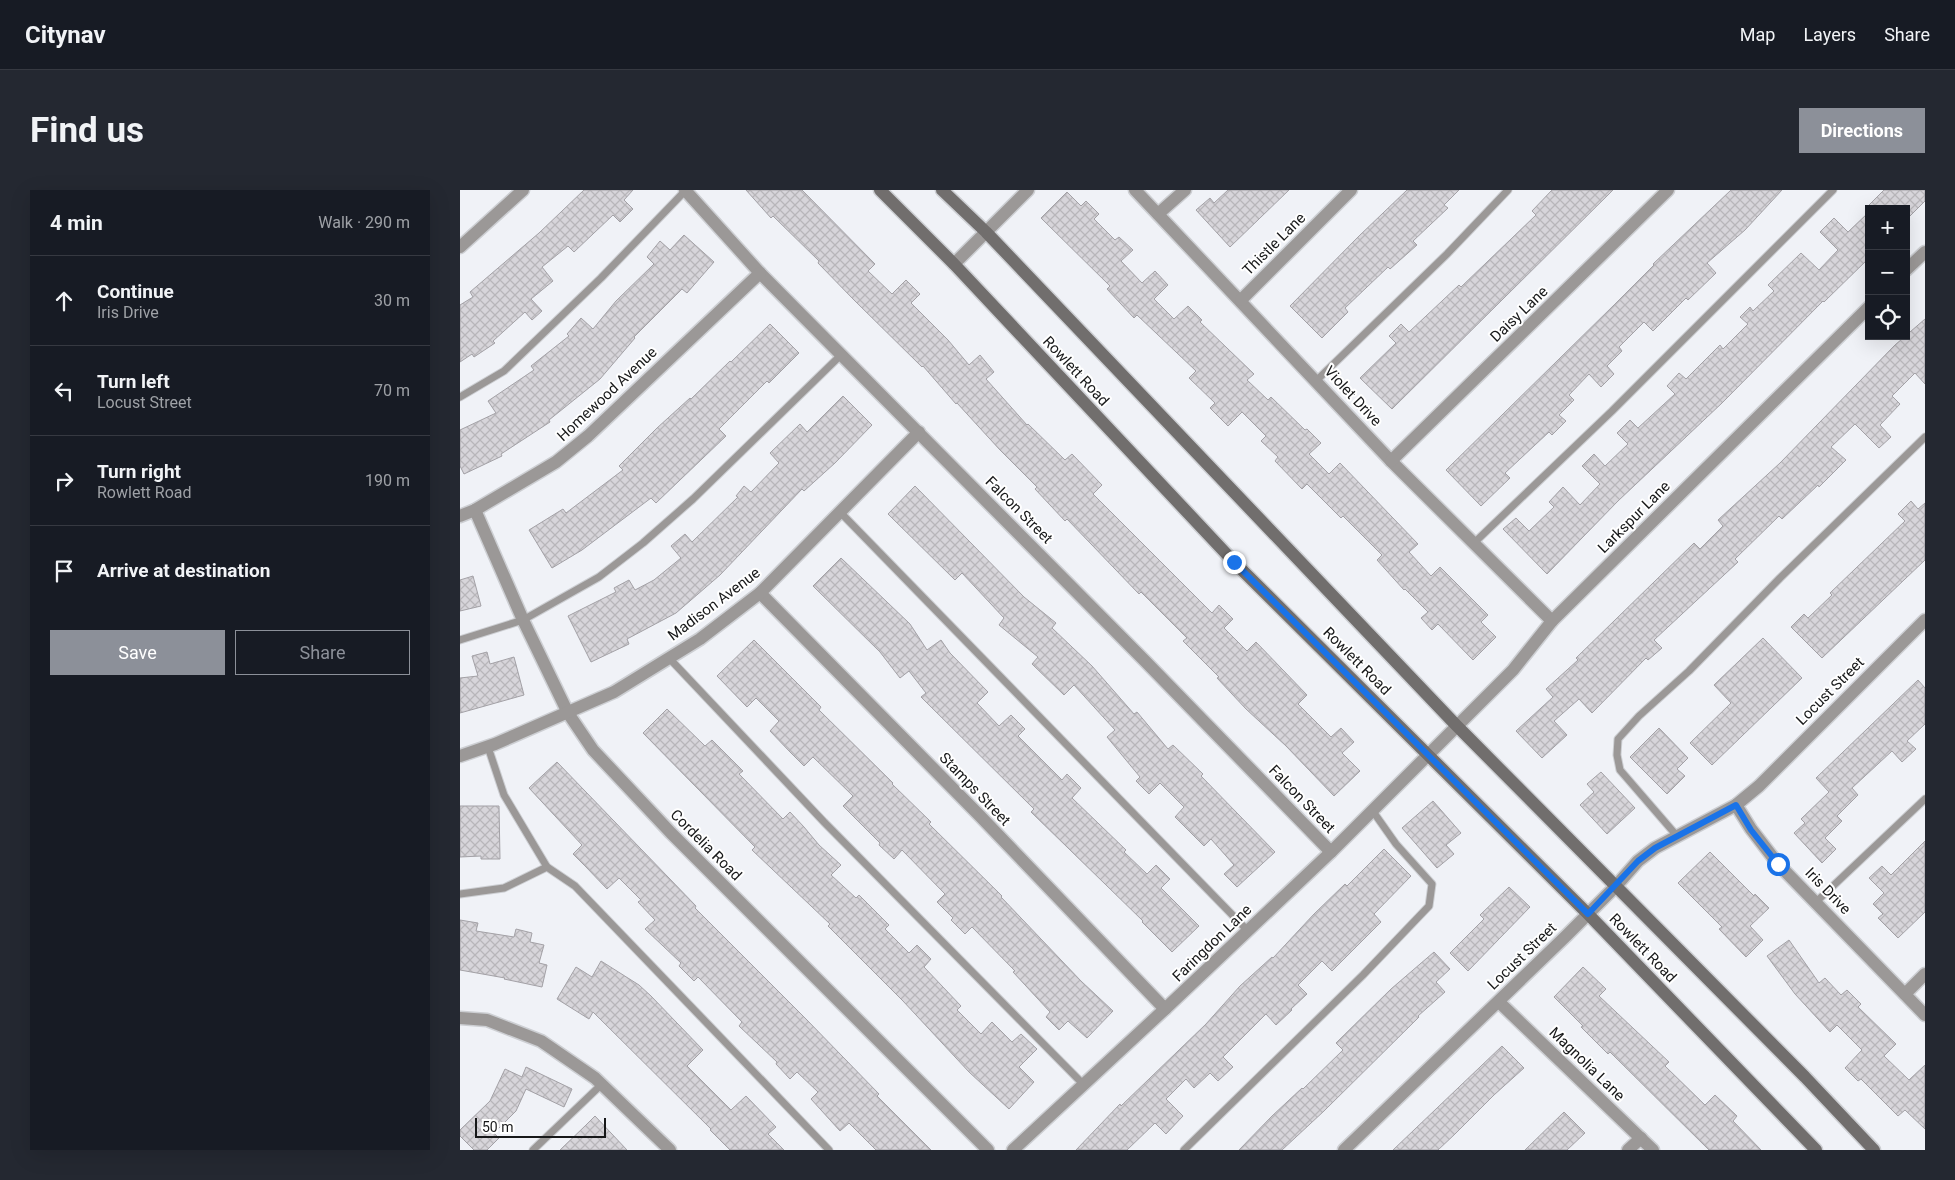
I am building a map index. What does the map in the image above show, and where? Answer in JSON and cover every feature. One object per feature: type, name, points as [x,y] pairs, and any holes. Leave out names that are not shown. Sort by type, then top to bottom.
[{"type":"main road","name":"Rowlett Road","points":[[880,190],[954,264],[1234,562],[1588,914],[1816,1150]]},
{"type":"main road","name":"Rowlett Road","points":[[942,190],[986,232],[1456,724],[1805,1077],[1874,1150]]},
{"type":"street","points":[[460,247],[523,190]]},
{"type":"street","name":"Falcon Street","points":[[685,190],[760,273],[919,432],[1331,852]]},
{"type":"street","points":[[954,264],[1028,190]]},
{"type":"street","name":"Violet Drive","points":[[1135,190],[1241,300],[1391,461],[1552,621]]},
{"type":"street","points":[[1158,214],[1185,190]]},
{"type":"street","name":"Thistle Lane","points":[[1241,300],[1350,190]]},
{"type":"street","name":"Daisy Lane","points":[[1391,461],[1668,190]]},
{"type":"street","points":[[1910,266],[1925,252]]},
{"type":"street","name":"Homewood Avenue","points":[[460,516],[475,510],[556,462],[588,436],[760,273]]},
{"type":"street","name":"Larkspur Lane","points":[[1428,754],[1456,724],[1513,670],[1552,621],[1865,311]]},
{"type":"street","name":"Madison Avenue","points":[[460,756],[488,747],[614,692],[700,639],[760,593],[919,432]]},
{"type":"street","name":"Cordelia Road","points":[[475,510],[523,620],[568,713],[593,750],[671,833],[988,1150]]},
{"type":"street","name":"Stamps Street","points":[[760,593],[980,816],[1165,1010]]},
{"type":"street","name":"Locust Street","points":[[1344,1150],[1499,1002],[1616,886],[1638,861],[1655,848],[1736,805],[1759,786],[1925,620]]},
{"type":"street","name":"Faringdon Lane","points":[[1013,1150],[1165,1010],[1331,852],[1428,754]]},
{"type":"street","name":"Iris Drive","points":[[1736,805],[1751,830],[1778,864],[1925,1015]]},
{"type":"street","points":[[1905,994],[1925,974]]},
{"type":"street","name":"Magnolia Lane","points":[[1499,1002],[1653,1150]]},
{"type":"street","points":[[460,1018],[487,1020],[541,1041],[595,1078],[670,1150]]},
{"type":"street","points":[[1628,1150],[1641,1138]]},
{"type":"lane","points":[[460,396],[504,371],[601,278],[685,190]]},
{"type":"lane","points":[[1316,381],[1447,254],[1508,190]]},
{"type":"lane","points":[[1474,543],[1612,411],[1833,190]]},
{"type":"lane","points":[[460,640],[523,620],[599,577],[643,543],[693,499],[842,354]]},
{"type":"lane","points":[[1678,836],[1620,770],[1617,755],[1618,739],[1639,716],[1689,672],[1780,578],[1925,437]]},
{"type":"lane","points":[[840,512],[1248,931]]},
{"type":"lane","points":[[670,658],[824,822],[1084,1084]]},
{"type":"lane","points":[[488,747],[504,795],[548,868],[575,886],[829,1150]]},
{"type":"lane","points":[[1816,902],[1925,799]]},
{"type":"lane","points":[[1184,1150],[1363,975],[1429,906],[1432,884],[1396,844],[1372,810]]},
{"type":"lane","points":[[460,894],[504,888],[548,868]]},
{"type":"lane","points":[[533,1150],[602,1084]]},
{"type":"building","points":[[584,190],[633,190],[624,200],[633,209],[620,222],[613,215],[574,252],[568,246],[542,267],[553,281],[531,299],[542,311],[532,320],[525,312],[493,341],[495,343],[474,357],[472,354],[460,362],[460,305],[473,297],[470,292],[539,233]]},
{"type":"building","points":[[746,190],[802,190],[875,264],[868,271],[892,294],[906,280],[920,294],[911,303],[948,340],[969,365],[980,355],[994,372],[986,379],[1027,425],[1065,460],[1072,454],[1102,485],[1093,494],[1212,613],[1219,605],[1233,619],[1224,628],[1247,651],[1256,642],[1307,695],[1298,704],[1331,737],[1341,728],[1354,742],[1342,753],[1360,771],[1334,796],[1217,678],[1219,677],[1183,641],[1187,638],[1141,592],[1139,594],[1067,519],[1065,521],[1035,489],[1037,487],[956,404],[923,366],[854,300],[818,263],[819,261],[773,216],[771,218]]},
{"type":"building","points":[[1228,190],[1289,190],[1230,247],[1196,210],[1210,198],[1214,203]]},
{"type":"building","points":[[1407,190],[1459,190],[1444,205],[1448,208],[1413,241],[1417,245],[1390,269],[1388,267],[1345,308],[1348,312],[1322,338],[1290,306]]},
{"type":"building","points":[[1552,190],[1613,190],[1392,409],[1360,378],[1396,343],[1389,336],[1401,324],[1409,332],[1459,285],[1461,287],[1536,215],[1532,211]]},
{"type":"building","points":[[1731,190],[1782,190],[1745,230],[1707,263],[1716,273],[1688,300],[1686,298],[1653,331],[1644,322],[1619,347],[1622,351],[1607,366],[1614,374],[1601,387],[1589,374],[1569,395],[1574,400],[1559,415],[1566,421],[1552,435],[1549,432],[1505,473],[1510,478],[1481,506],[1446,470],[1614,305],[1653,264]]},
{"type":"building","points":[[1884,190],[1925,190],[1925,201],[1910,216],[1910,205],[1869,205]]},
{"type":"building","points":[[1067,192],[1081,206],[1086,201],[1099,214],[1094,219],[1115,240],[1119,237],[1133,250],[1121,261],[1142,283],[1155,271],[1168,285],[1154,299],[1174,319],[1188,306],[1202,320],[1200,322],[1254,374],[1247,380],[1268,400],[1271,397],[1321,443],[1309,454],[1329,474],[1340,463],[1418,544],[1409,552],[1431,576],[1440,567],[1488,615],[1481,622],[1496,637],[1473,660],[1438,624],[1432,630],[1421,618],[1428,612],[1404,590],[1377,560],[1382,555],[1343,516],[1341,518],[1307,484],[1302,489],[1275,461],[1278,457],[1261,441],[1266,436],[1242,412],[1228,426],[1210,408],[1215,403],[1189,378],[1196,371],[1137,315],[1134,318],[1107,289],[1110,286],[1041,218]]},
{"type":"building","points":[[1865,216],[1865,262],[1823,301],[1722,403],[1618,501],[1547,574],[1503,529],[1516,518],[1529,531],[1554,507],[1549,502],[1563,487],[1580,505],[1600,484],[1582,466],[1594,454],[1605,466],[1628,444],[1617,433],[1630,420],[1638,428],[1675,394],[1667,386],[1679,373],[1686,379],[1720,345],[1723,349],[1748,324],[1740,317],[1750,307],[1753,311],[1774,291],[1768,285],[1801,253],[1819,270],[1838,250],[1820,232],[1834,218],[1848,232]]},
{"type":"building","points":[[684,235],[714,262],[687,293],[682,289],[634,337],[600,379],[549,420],[550,422],[501,454],[502,456],[464,474],[460,466],[460,430],[496,413],[488,401],[534,370],[531,366],[569,336],[567,334],[581,318],[593,329],[616,301],[654,264],[647,257],[660,241],[670,250]]},
{"type":"building","points":[[1925,319],[1925,384],[1915,373],[1892,396],[1900,404],[1880,425],[1891,437],[1879,448],[1855,424],[1831,447],[1846,460],[1819,487],[1818,485],[1782,519],[1779,516],[1735,559],[1738,562],[1654,640],[1662,648],[1648,660],[1646,658],[1592,713],[1579,699],[1554,721],[1567,735],[1542,758],[1516,731],[1553,697],[1546,689],[1578,660],[1576,658],[1694,543],[1700,549],[1723,526],[1718,520],[1780,463],[1895,345],[1901,340],[1910,340],[1910,332]]},
{"type":"building","points":[[770,324],[799,353],[769,383],[767,381],[719,429],[726,436],[656,503],[651,498],[582,550],[552,568],[529,530],[563,509],[566,513],[623,470],[619,466],[657,428],[691,399]]},
{"type":"building","points":[[843,396],[872,425],[835,463],[804,491],[802,489],[720,575],[676,613],[627,639],[629,644],[591,662],[568,616],[616,592],[614,588],[629,580],[635,590],[654,580],[681,558],[671,546],[685,534],[692,542],[738,497],[736,496],[744,486],[751,492],[779,463],[770,453],[800,424],[807,432]]},
{"type":"building","points":[[915,486],[1024,597],[1056,623],[1052,628],[1092,666],[1134,714],[1137,712],[1168,749],[1173,745],[1203,774],[1201,776],[1275,852],[1237,887],[1224,874],[1234,865],[1211,839],[1204,846],[1175,817],[1184,807],[1160,783],[1149,794],[1136,781],[1140,777],[1107,737],[1115,730],[1074,685],[1064,695],[1032,664],[1038,657],[999,625],[1004,618],[962,573],[955,580],[888,514]]},
{"type":"building","points":[[1911,501],[1918,509],[1925,503],[1925,560],[1822,658],[1791,627],[1804,614],[1808,618],[1832,595],[1830,593],[1905,521],[1898,514]]},
{"type":"building","points":[[841,558],[910,624],[927,650],[941,640],[950,653],[988,692],[977,703],[999,726],[1011,715],[1025,729],[1018,736],[1062,780],[1067,774],[1081,788],[1072,798],[1126,850],[1124,852],[1147,874],[1156,865],[1170,879],[1161,888],[1199,926],[1172,952],[1143,921],[1031,812],[1034,809],[921,697],[926,693],[909,671],[900,678],[880,652],[813,586]]},
{"type":"building","points":[[473,576],[481,606],[460,611],[460,580]]},
{"type":"building","points":[[1763,638],[1802,678],[1712,765],[1690,743],[1731,703],[1714,685]]},
{"type":"building","points":[[754,640],[821,707],[819,710],[931,822],[929,824],[1002,896],[1081,981],[1113,1011],[1087,1038],[1068,1021],[1059,1030],[1046,1017],[1050,1012],[1013,972],[1015,971],[972,927],[965,934],[951,920],[953,918],[937,902],[945,894],[902,850],[894,859],[843,806],[853,796],[813,757],[804,766],[770,731],[779,721],[756,698],[747,707],[717,676]]},
{"type":"building","points":[[487,652],[490,664],[514,657],[524,695],[460,713],[460,678],[478,676],[472,656]]},
{"type":"building","points":[[1918,680],[1925,688],[1925,724],[1907,741],[1916,749],[1902,762],[1892,751],[1852,788],[1858,795],[1837,816],[1842,821],[1825,838],[1836,849],[1822,863],[1794,833],[1805,823],[1801,819],[1829,792],[1816,778]]},
{"type":"building","points":[[667,709],[705,746],[712,740],[743,771],[739,774],[783,819],[790,812],[819,845],[841,865],[831,875],[856,898],[859,895],[889,925],[885,929],[909,953],[917,945],[931,959],[924,967],[961,1006],[957,1010],[981,1034],[992,1022],[1012,1042],[1021,1034],[1037,1049],[1019,1067],[1034,1082],[1009,1109],[969,1072],[903,1001],[828,926],[830,924],[752,850],[755,847],[643,733]]},
{"type":"building","points":[[1659,728],[1688,758],[1677,769],[1685,776],[1667,794],[1630,757]]},
{"type":"building","points":[[557,762],[696,906],[695,908],[806,1019],[879,1094],[877,1096],[931,1150],[876,1150],[849,1123],[840,1131],[811,1099],[818,1092],[797,1072],[790,1079],[776,1064],[777,1062],[739,1026],[742,1022],[698,977],[694,981],[679,966],[681,963],[645,929],[655,920],[638,902],[641,900],[619,878],[607,889],[573,854],[582,845],[529,788]]},
{"type":"building","points":[[1601,772],[1635,808],[1607,834],[1580,805],[1594,792],[1587,784]]},
{"type":"building","points":[[1433,801],[1461,833],[1446,845],[1454,854],[1437,868],[1402,828]]},
{"type":"building","points":[[460,806],[499,806],[500,859],[481,859],[481,856],[460,857]]},
{"type":"building","points":[[1925,841],[1925,912],[1898,938],[1878,918],[1883,914],[1873,904],[1884,893],[1869,878],[1882,866],[1891,875]]},
{"type":"building","points":[[1384,849],[1411,876],[1374,914],[1381,922],[1332,971],[1322,961],[1298,985],[1307,994],[1276,1025],[1266,1014],[1223,1057],[1233,1067],[1218,1081],[1210,1073],[1194,1088],[1186,1079],[1166,1099],[1183,1116],[1166,1134],[1155,1123],[1127,1150],[1076,1150],[1120,1104],[1121,1106],[1206,1024],[1240,986],[1273,958],[1314,914],[1345,884],[1347,886]]},
{"type":"building","points":[[1710,852],[1754,896],[1755,894],[1769,908],[1750,926],[1763,940],[1746,957],[1719,929],[1722,927],[1678,883]]},
{"type":"building","points":[[1509,887],[1530,907],[1468,971],[1450,953],[1484,919],[1480,915]]},
{"type":"building","points":[[460,920],[478,923],[476,931],[514,937],[516,929],[532,933],[530,942],[544,945],[539,963],[547,965],[542,987],[460,970]]},
{"type":"building","points":[[1789,940],[1819,983],[1825,978],[1841,995],[1847,990],[1861,1004],[1858,1007],[1896,1044],[1884,1056],[1909,1080],[1925,1065],[1925,1129],[1905,1110],[1898,1116],[1861,1079],[1858,1081],[1845,1068],[1862,1050],[1837,1025],[1830,1032],[1795,994],[1767,956]]},
{"type":"building","points":[[1434,952],[1450,969],[1436,982],[1445,992],[1418,1016],[1324,1111],[1282,1150],[1239,1150],[1272,1116],[1343,1050],[1336,1043],[1391,989]]},
{"type":"building","points":[[601,961],[639,985],[651,996],[703,1050],[687,1066],[731,1110],[746,1096],[776,1127],[768,1134],[784,1150],[730,1150],[593,1012],[589,1019],[557,999],[576,967],[592,977]]},
{"type":"building","points":[[1583,967],[1606,989],[1599,996],[1669,1062],[1665,1066],[1705,1105],[1715,1095],[1737,1116],[1733,1121],[1761,1150],[1709,1150],[1610,1052],[1608,1054],[1581,1027],[1583,1026],[1554,997]]},
{"type":"building","points":[[1502,1046],[1524,1068],[1455,1134],[1438,1150],[1393,1150]]},
{"type":"building","points":[[526,1067],[572,1089],[564,1107],[526,1089],[516,1111],[494,1133],[499,1138],[487,1150],[474,1150],[460,1136],[460,1130],[490,1101],[505,1069],[522,1077]]},
{"type":"building","points":[[1564,1112],[1585,1133],[1567,1150],[1525,1150]]},
{"type":"building","points":[[595,1116],[627,1150],[560,1150],[586,1125]]},
{"type":"route","points":[[1234,562],[1588,914],[1638,861],[1655,848],[1736,805],[1751,830],[1778,864]]}]
